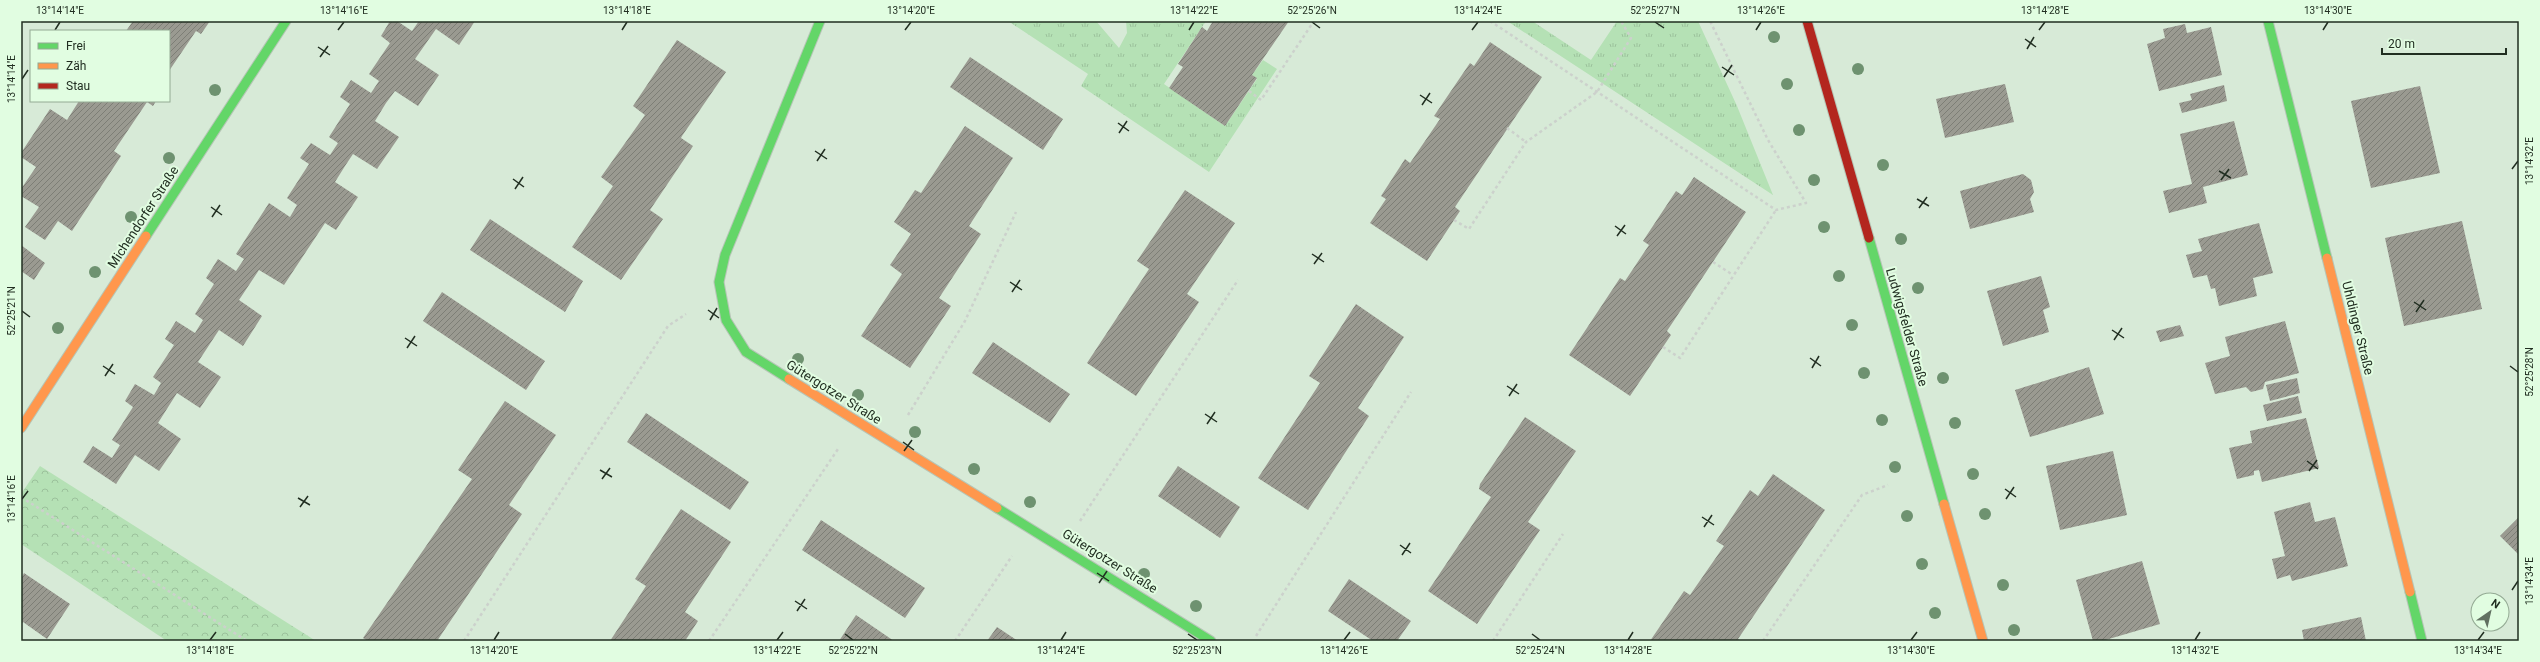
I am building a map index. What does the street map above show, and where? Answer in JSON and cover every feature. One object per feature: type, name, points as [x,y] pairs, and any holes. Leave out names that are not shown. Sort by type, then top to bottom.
[{"type":"street","name":"Michendorfer Straße","points":[[21,428],[286,21]]},
{"type":"street","name":"Gütergotzer Straße","points":[[820,21],[725,255],[719,282],[726,320],[746,352],[1211,641]]},
{"type":"street","name":"Ludwigsfelder Straße","points":[[1807,21],[1983,641]]},
{"type":"street","name":"Uhldinger Straße","points":[[2268,21],[2422,641]]},
{"type":"path","points":[[1249,91],[1261,100],[1314,21]]},
{"type":"path","points":[[1490,21],[1776,210]]},
{"type":"path","points":[[1454,220],[1470,229],[1526,142],[1597,92],[1631,38],[1621,21]]},
{"type":"path","points":[[1663,347],[1680,358],[1776,210],[1806,203],[1768,140],[1710,21]]},
{"type":"path","points":[[1507,128],[1526,142]]},
{"type":"path","points":[[905,420],[965,321],[1016,212]]},
{"type":"path","points":[[1713,262],[1733,276]]},
{"type":"path","points":[[1077,526],[1238,280]]},
{"type":"path","points":[[464,641],[668,326],[686,314]]},
{"type":"path","points":[[1256,636],[1411,392]]},
{"type":"path","points":[[709,641],[838,449]]},
{"type":"path","points":[[1763,641],[1862,495],[1888,485]]},
{"type":"path","points":[[21,498],[247,641]]},
{"type":"path","points":[[1493,641],[1563,534]]},
{"type":"path","points":[[956,641],[1012,556]]},
{"type":"green space","points":[[1008,21],[1096,21],[1119,48],[1127,33],[1126,21],[1206,21],[1164,84],[1225,126],[1257,79],[1252,75],[1263,60],[1277,69],[1209,172],[1081,86],[1088,74]]},
{"type":"green space","points":[[1507,21],[1532,21],[1591,60],[1617,21],[1698,21],[1737,106],[1773,195]]},
{"type":"green space","points":[[40,466],[316,641],[167,641],[21,544],[21,494]]},
{"type":"building","points":[[133,21],[210,21],[201,34],[196,31],[170,70],[170,30],[127,30]]},
{"type":"building","points":[[390,21],[397,21],[412,31],[419,21],[475,21],[459,45],[436,29],[415,59],[439,75],[418,106],[395,91],[386,103],[375,121],[399,137],[377,169],[353,154],[335,182],[358,197],[336,230],[325,223],[284,285],[259,270],[239,300],[262,316],[243,346],[219,330],[198,362],[221,377],[200,408],[177,393],[158,423],[181,439],[159,471],[135,455],[116,484],[83,462],[93,446],[112,458],[120,445],[112,440],[133,407],[125,401],[135,384],[154,395],[161,383],[153,377],[174,345],[165,339],[176,321],[195,333],[203,320],[195,314],[214,284],[206,278],[218,259],[236,271],[244,259],[236,254],[269,203],[290,217],[297,205],[287,198],[309,164],[300,158],[311,143],[330,155],[338,143],[329,137],[350,104],[340,97],[351,80],[371,93],[379,81],[369,74],[390,43],[381,36]]},
{"type":"building","points":[[1213,21],[1289,21],[1252,75],[1257,78],[1225,126],[1169,88],[1183,67],[1178,64],[1202,27],[1207,31]]},
{"type":"building","points":[[2185,24],[2187,33],[2211,27],[2222,75],[2159,91],[2147,44],[2165,38],[2163,29]]},
{"type":"building","points":[[677,40],[726,72],[682,136],[681,138],[693,146],[650,210],[634,199],[663,219],[621,280],[572,247],[613,186],[601,177],[645,115],[633,106]]},
{"type":"building","points":[[1490,42],[1542,77],[1455,207],[1460,211],[1427,261],[1370,223],[1386,199],[1381,196],[1405,159],[1410,163],[1440,119],[1434,116],[1470,63],[1474,66]]},
{"type":"building","points":[[970,57],[1063,119],[1043,150],[950,87]]},
{"type":"building","points":[[2005,84],[2014,122],[1945,138],[1936,99]]},
{"type":"building","points":[[2224,85],[2227,101],[2182,113],[2179,103],[2192,100],[2190,94]]},
{"type":"building","points":[[2420,86],[2440,173],[2371,188],[2351,101]]},
{"type":"building","points":[[78,102],[147,102],[114,151],[121,156],[72,231],[58,221],[45,240],[25,227],[39,207],[21,196],[21,189],[36,167],[21,157],[21,153],[50,109],[67,120]]},
{"type":"building","points":[[147,102],[155,102],[153,106]]},
{"type":"building","points":[[2234,121],[2248,175],[2203,187],[2207,203],[2169,213],[2163,191],[2192,184],[2180,134]]},
{"type":"building","points":[[965,126],[1013,158],[969,226],[981,234],[939,298],[951,306],[910,368],[861,336],[902,274],[890,265],[911,234],[894,222],[915,190],[921,193]]},
{"type":"building","points":[[2023,174],[2031,180],[2034,192],[2030,199],[2034,212],[1970,229],[1960,191]]},
{"type":"building","points":[[1694,177],[1746,212],[1667,331],[1671,335],[1630,396],[1569,355],[1620,278],[1625,281],[1649,245],[1643,241],[1676,191],[1682,195]]},
{"type":"building","points":[[1185,190],[1235,223],[1187,294],[1199,302],[1136,396],[1087,363],[1149,269],[1137,261]]},
{"type":"building","points":[[490,219],[583,281],[565,312],[470,250]]},
{"type":"building","points":[[2462,221],[2482,309],[2404,326],[2385,238]]},
{"type":"building","points":[[2259,223],[2273,273],[2253,278],[2257,296],[2219,306],[2215,288],[2211,289],[2207,275],[2193,278],[2186,255],[2202,251],[2198,239]]},
{"type":"building","points":[[21,245],[45,263],[34,280],[21,271]]},
{"type":"building","points":[[2041,276],[2050,307],[2043,310],[2049,332],[2003,346],[1987,291]]},
{"type":"building","points":[[442,292],[545,361],[526,390],[423,321]]},
{"type":"building","points":[[1356,304],[1404,337],[1358,408],[1369,416],[1308,510],[1258,478],[1320,383],[1309,376]]},
{"type":"building","points":[[2285,321],[2299,373],[2265,382],[2263,389],[2251,392],[2246,387],[2215,394],[2205,363],[2230,356],[2225,337]]},
{"type":"building","points":[[2180,325],[2184,336],[2160,342],[2156,331]]},
{"type":"building","points":[[993,342],[1070,394],[1050,423],[972,373]]},
{"type":"building","points":[[2089,367],[2104,414],[2030,437],[2015,390]]},
{"type":"building","points":[[2297,378],[2300,393],[2270,401],[2266,385]]},
{"type":"building","points":[[2298,396],[2302,413],[2267,421],[2263,405]]},
{"type":"building","points":[[505,401],[556,435],[509,505],[522,514],[437,641],[368,641],[363,638],[472,479],[458,470]]},
{"type":"building","points":[[646,413],[749,482],[730,510],[627,442]]},
{"type":"building","points":[[1525,417],[1576,451],[1528,522],[1540,530],[1477,624],[1428,591],[1491,497],[1479,489],[1480,484]]},
{"type":"building","points":[[2306,418],[2319,468],[2262,482],[2259,470],[2254,471],[2254,475],[2237,479],[2229,448],[2252,443],[2250,431]]},
{"type":"building","points":[[2113,451],[2127,515],[2060,530],[2046,466]]},
{"type":"building","points":[[1178,466],[1240,507],[1220,538],[1158,496]]},
{"type":"building","points":[[1773,474],[1825,510],[1738,639],[1741,641],[1650,641],[1684,591],[1690,595],[1724,546],[1716,541],[1750,490],[1758,496]]},
{"type":"building","points":[[2310,502],[2315,522],[2335,517],[2348,566],[2292,581],[2290,575],[2277,579],[2272,559],[2285,556],[2274,512]]},
{"type":"building","points":[[681,509],[731,542],[685,612],[698,621],[685,641],[610,641],[646,586],[635,579]]},
{"type":"building","points":[[2519,517],[2519,555],[2500,536]]},
{"type":"building","points":[[821,520],[925,588],[905,618],[802,550]]},
{"type":"building","points":[[2142,561],[2160,624],[2102,641],[2093,641],[2076,580]]},
{"type":"building","points":[[24,573],[70,604],[47,639],[23,622],[21,625],[21,579]]},
{"type":"building","points":[[1349,579],[1411,621],[1397,641],[1373,641],[1328,611]]},
{"type":"building","points":[[856,615],[894,641],[839,641]]},
{"type":"building","points":[[2361,617],[2366,641],[2304,641],[2302,630]]},
{"type":"building","points":[[997,627],[1018,641],[987,641]]},
{"type":"traffic: fast","points":[[146,236],[286,21]]},
{"type":"traffic: fast","points":[[789,379],[746,352],[726,320],[719,282],[725,255],[820,21]]},
{"type":"traffic: fast","points":[[2268,21],[2327,258]]},
{"type":"traffic: fast","points":[[1869,238],[1944,504]]},
{"type":"traffic: fast","points":[[997,508],[1211,641]]},
{"type":"traffic: fast","points":[[2410,592],[2422,641]]},
{"type":"traffic: slow","points":[[21,428],[146,236]]},
{"type":"traffic: slow","points":[[2327,258],[2410,592]]},
{"type":"traffic: slow","points":[[789,379],[997,508]]},
{"type":"traffic: slow","points":[[1944,504],[1983,641]]},
{"type":"traffic: jam","points":[[1807,21],[1869,238]]}]
